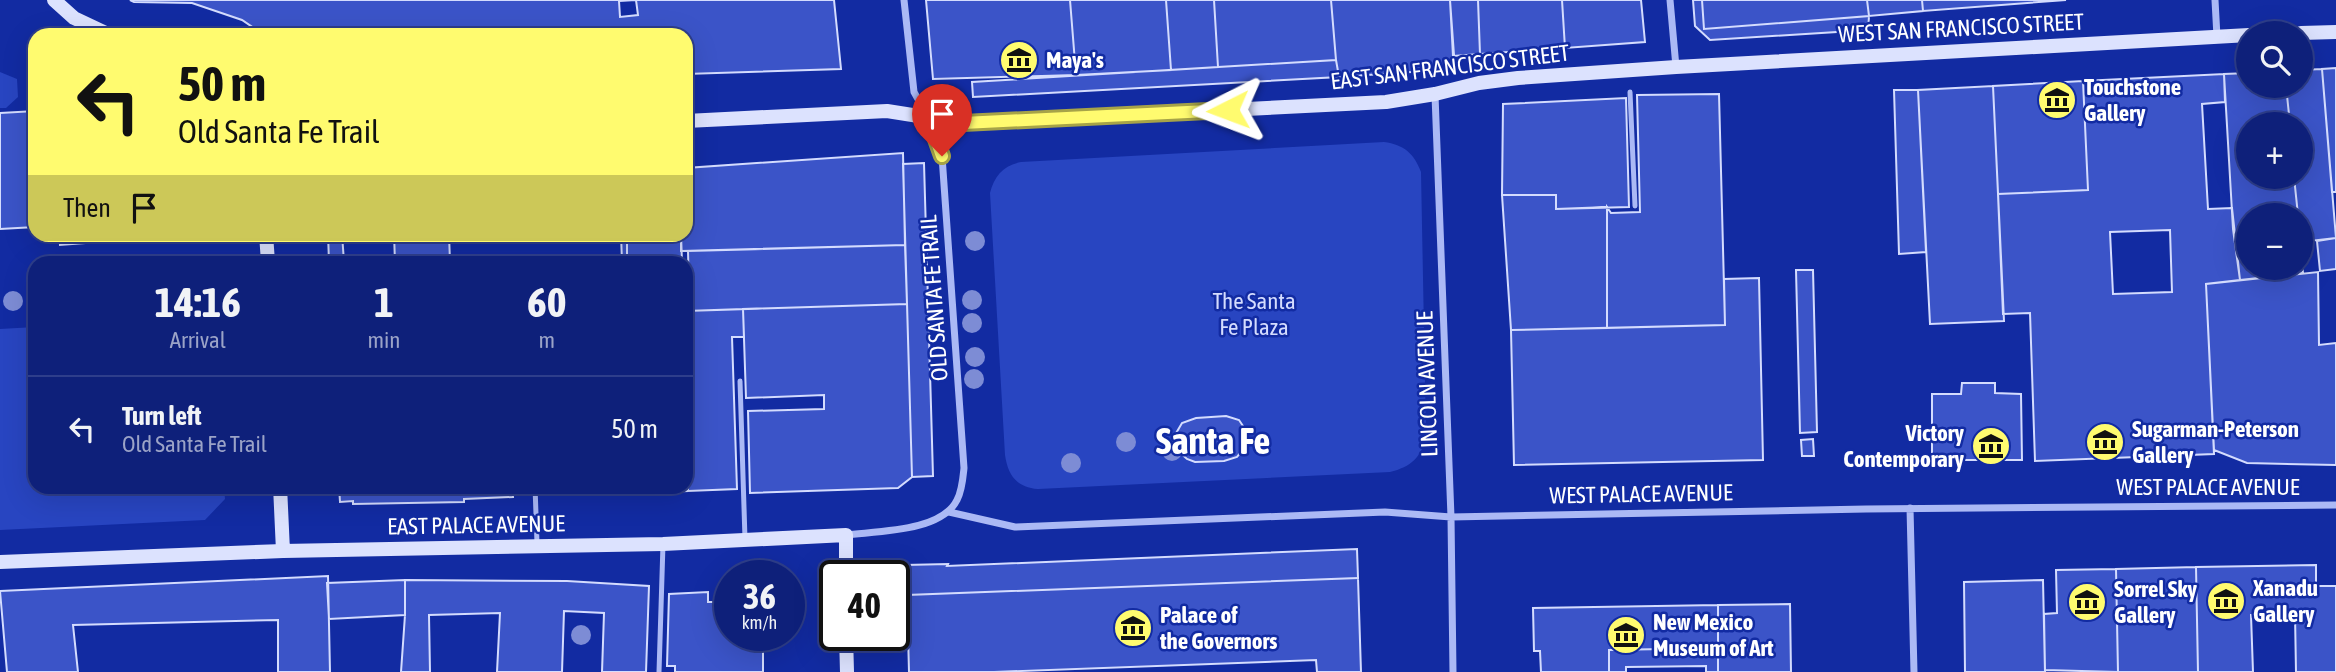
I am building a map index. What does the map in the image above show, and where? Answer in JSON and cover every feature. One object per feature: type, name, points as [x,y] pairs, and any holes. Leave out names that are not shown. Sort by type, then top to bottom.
[{"type":"street","points":[[54,0],[75,18],[96,28]]},
{"type":"street","name":"OLD SANTA FE TRAIL","points":[[904,0],[914,92],[928,117],[942,156],[945,181],[964,452],[962,485],[958,499],[949,512]]},
{"type":"street","points":[[1670,0],[1676,67]]},
{"type":"street","points":[[2215,0],[2217,37]]},
{"type":"street","points":[[2313,33],[2336,32]]},
{"type":"street","name":"WEST SAN FRANCISCO STREET","points":[[1676,67],[2236,36]]},
{"type":"street","name":"EAST SAN FRANCISCO STREET","points":[[693,121],[887,111],[963,123],[1387,102],[1479,83],[1518,78],[1676,67]]},
{"type":"street","name":"LINCOLN AVENUE","points":[[1435,94],[1451,517],[1452,672]]},
{"type":"street","points":[[280,494],[283,551]]},
{"type":"street","name":"WEST PALACE AVENUE","points":[[949,512],[1015,527],[1385,512],[1451,517],[1910,508],[2336,505]]},
{"type":"street","points":[[1910,508],[1914,672]]},
{"type":"street","name":"EAST PALACE AVENUE","points":[[0,562],[283,551],[663,544],[846,535],[931,523],[949,512]]},
{"type":"street","points":[[846,535],[846,560]]},
{"type":"street","points":[[846,651],[847,672]]},
{"type":"lane","points":[[1630,92],[1635,206]]},
{"type":"lane","points":[[740,381],[745,540]]},
{"type":"lane","points":[[535,494],[537,546]]},
{"type":"lane","points":[[659,672],[663,544]]},
{"type":"green space","points":[[0,72],[17,79],[18,97],[6,108],[0,108]]},
{"type":"green space","name":"The Santa Fe Plaza","points":[[1384,142],[1407,151],[1421,172],[1426,436],[1422,450],[1414,460],[1390,472],[1038,489],[1024,486],[1014,479],[1005,455],[990,193],[1001,172],[1021,162]]},
{"type":"green space","points":[[28,327],[28,494],[225,494],[225,499],[205,520],[0,530],[0,329]]},
{"type":"building","points":[[130,0],[834,0],[841,69],[693,74],[693,28],[254,28],[242,20],[192,3]]},
{"type":"building","points":[[636,0],[638,15],[620,17],[619,1]]},
{"type":"building","points":[[926,0],[1070,0],[1076,75],[933,79]]},
{"type":"building","points":[[1070,0],[1166,0],[1171,70],[1076,75]]},
{"type":"building","points":[[1166,0],[1214,0],[1218,67],[1171,70]]},
{"type":"building","points":[[1214,0],[1331,0],[1336,60],[1218,67]]},
{"type":"building","points":[[1331,0],[1450,0],[1455,69],[1339,77]]},
{"type":"building","points":[[1450,0],[1478,0],[1480,54],[1453,56]]},
{"type":"building","points":[[1478,0],[1562,0],[1565,48],[1480,54]]},
{"type":"building","points":[[1562,0],[1641,0],[1645,42],[1565,48]]},
{"type":"building","points":[[1693,0],[1702,0],[1704,29],[1869,16],[1868,30],[1710,40],[1695,26]]},
{"type":"building","points":[[1702,0],[1867,0],[1869,16],[1704,29]]},
{"type":"building","points":[[1867,0],[1922,0],[1923,11],[1869,16]]},
{"type":"building","points":[[1922,0],[2066,0],[1923,11]]},
{"type":"building","points":[[1336,60],[1339,77],[973,97],[972,82]]},
{"type":"building","points":[[2336,68],[2336,192],[2332,192],[2322,69]]},
{"type":"building","points":[[2313,69],[2322,69],[2336,238],[2313,241],[2313,203],[2297,203],[2295,189],[2313,189],[2313,112],[2289,112],[2287,98],[2313,98]]},
{"type":"building","points":[[2224,74],[2236,74],[2236,98],[2287,98],[2289,112],[2236,112],[2236,189],[2295,189],[2297,203],[2236,203],[2236,251],[2233,229]]},
{"type":"building","points":[[2224,74],[2225,102],[2202,104],[2208,209],[2232,208],[2236,280],[2240,280],[2206,284],[2214,454],[2035,461],[2030,313],[2003,314],[1998,194],[2088,190],[2083,81]],"holes":[[[2170,230],[2172,292],[2113,294],[2110,232]]]},
{"type":"building","points":[[2083,81],[2088,190],[1998,194],[1993,86]]},
{"type":"building","points":[[1993,86],[2004,321],[1930,324],[1918,90]]},
{"type":"building","points":[[1894,90],[1918,90],[1926,252],[1899,254]]},
{"type":"building","points":[[1719,94],[1725,325],[1607,328],[1607,207],[1611,213],[1640,212],[1637,95]]},
{"type":"building","points":[[1626,98],[1629,207],[1556,209],[1556,195],[1502,195],[1503,104]]},
{"type":"building","points":[[28,111],[28,227],[0,229],[0,113]]},
{"type":"building","points":[[903,153],[905,245],[681,251],[681,242],[693,242],[693,168]]},
{"type":"building","points":[[924,163],[933,476],[912,477],[903,164]]},
{"type":"building","points":[[1502,195],[1556,195],[1556,209],[1607,207],[1607,328],[1511,330]]},
{"type":"building","points":[[2336,238],[2336,269],[2320,271],[2317,241]]},
{"type":"building","points":[[60,242],[98,242],[60,245]]},
{"type":"building","points":[[328,242],[343,242],[344,256],[329,256]]},
{"type":"building","points":[[394,242],[449,242],[450,256],[395,256]]},
{"type":"building","points":[[621,242],[627,242],[627,256],[622,256]]},
{"type":"building","points":[[627,242],[681,242],[682,256],[627,256]]},
{"type":"building","points":[[905,245],[907,304],[693,311],[693,256],[688,256],[688,251]]},
{"type":"building","points":[[1796,270],[1813,270],[1817,432],[1800,433]]},
{"type":"building","points":[[2318,272],[2319,345],[2336,343],[2336,465],[2247,463],[2214,450],[2206,284],[2243,280],[2313,280],[2313,273]]},
{"type":"building","points":[[1759,278],[1763,460],[1514,465],[1511,330],[1725,325],[1724,279]]},
{"type":"building","points":[[907,304],[912,477],[898,488],[750,493],[748,411],[824,409],[824,395],[746,398],[743,309]]},
{"type":"building","points":[[743,309],[744,337],[732,337],[737,489],[693,491],[693,311]]},
{"type":"building","points":[[1962,383],[1995,383],[1995,393],[2021,394],[2022,460],[1932,460],[1932,394],[1961,394]]},
{"type":"building","points":[[1226,416],[1239,420],[1247,432],[1246,446],[1237,457],[1224,461],[1195,462],[1177,450],[1175,435],[1182,423],[1196,418]]},
{"type":"building","points":[[1813,439],[1814,456],[1802,456],[1801,440]]},
{"type":"building","points":[[340,494],[513,494],[513,497],[464,499],[464,502],[340,502]]},
{"type":"building","points":[[1357,549],[1358,578],[910,595],[910,565],[948,564],[947,566]]},
{"type":"building","points":[[2316,565],[2316,586],[2336,586],[2336,672],[2296,672],[2295,614],[2251,615],[2253,672],[2198,672],[2196,567]]},
{"type":"building","points":[[2196,567],[2198,672],[2118,672],[2116,569]]},
{"type":"building","points":[[2116,569],[2118,672],[2045,670],[2044,614],[2057,613],[2056,570]]},
{"type":"building","points":[[328,576],[330,672],[278,672],[278,620],[73,625],[78,672],[7,672],[0,591]]},
{"type":"building","name":"Palace of the Governors","points":[[1358,578],[1361,672],[1317,672],[1316,660],[994,672],[909,672],[910,595]]},
{"type":"building","points":[[405,580],[567,581],[649,586],[646,672],[602,672],[604,613],[564,611],[562,672],[497,672],[500,613],[429,615],[430,672],[401,672]]},
{"type":"building","points":[[405,580],[405,615],[329,619],[327,583]]},
{"type":"building","points":[[2043,580],[2045,672],[1965,672],[1964,582]]},
{"type":"building","points":[[708,592],[708,602],[714,602],[714,651],[763,651],[763,672],[675,672],[675,666],[667,666],[669,594]]},
{"type":"building","name":"New Mexico Museum of Art","points":[[1790,604],[1791,672],[1718,672],[1718,605]]},
{"type":"building","name":"New Mexico Museum of Art","points":[[1718,605],[1718,648],[1609,650],[1609,672],[1541,672],[1540,651],[1534,651],[1533,608]]},
{"type":"building","points":[[1718,648],[1718,672],[1706,672],[1706,666],[1626,667],[1626,672],[1609,672],[1609,650]]},
{"type":"place","name":"Maya's","points":[[1019,60]]},
{"type":"place","name":"Touchstone Gallery","points":[[2057,100]]},
{"type":"place","name":"Sugarman-Peterson Gallery","points":[[2105,442]]},
{"type":"place","name":"Victory Contemporary","points":[[1991,446]]},
{"type":"place","name":"Xanadu Gallery","points":[[2226,601]]},
{"type":"place","name":"Sorrel Sky Gallery","points":[[2087,602]]},
{"type":"place","name":"Palace of the Governors","points":[[1133,628]]},
{"type":"place","name":"New Mexico Museum of Art","points":[[1626,635]]},
{"type":"district","name":"Santa Fe","points":[[1213,440]]},
{"type":"route","points":[[942,156],[928,117],[963,123],[1228,110]]}]
